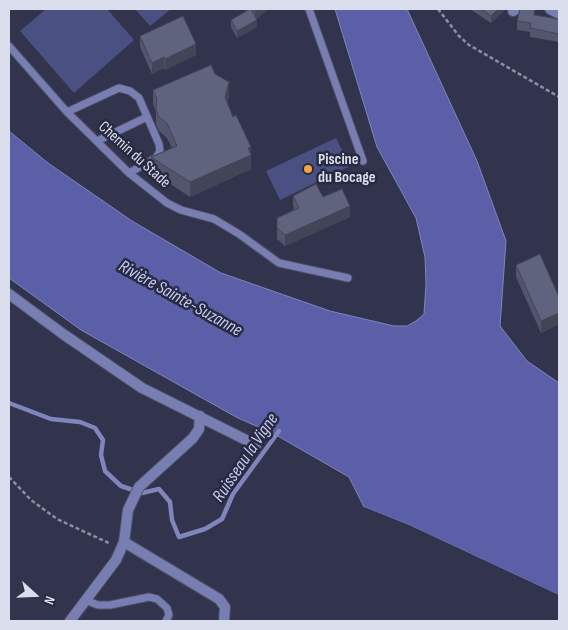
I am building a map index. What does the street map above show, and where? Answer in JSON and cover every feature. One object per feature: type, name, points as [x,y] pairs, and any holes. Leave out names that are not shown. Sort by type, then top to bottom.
[{"type":"street","points":[[550,9],[559,14]]},
{"type":"street","points":[[9,294],[142,388],[256,445]]},
{"type":"street","points":[[70,621],[116,560],[123,545],[128,510],[136,492],[193,438],[200,429],[200,416]]},
{"type":"street","points":[[123,545],[219,599],[225,607],[224,621]]},
{"type":"lane","points":[[309,9],[363,161]]},
{"type":"lane","name":"Chemin du Stade","points":[[9,46],[67,112],[129,173],[167,203],[181,210],[214,219],[279,263],[348,278]]},
{"type":"lane","points":[[67,112],[119,88],[130,91],[139,98],[159,144],[160,151],[156,158],[129,173]]},
{"type":"lane","points":[[97,140],[147,117]]},
{"type":"lane","points":[[85,600],[98,605],[110,605],[149,597],[157,598],[167,608],[169,615],[166,621]]},
{"type":"path","points":[[438,9],[459,36],[469,45],[559,97]]},
{"type":"path","points":[[9,477],[32,500],[57,519],[98,539],[123,545]]},
{"type":"shaded area","points":[[46,9],[107,9],[134,40],[74,93],[20,31]]},
{"type":"shaded area","points":[[135,9],[171,9],[150,26]]},
{"type":"shaded area","name":"Piscine du Bocage","points":[[336,138],[350,166],[280,200],[266,171]]},
{"type":"water","name":"Rivière Sainte-Suzanne","points":[[335,9],[407,9],[477,161],[506,241],[500,326],[527,361],[559,383],[559,595],[409,525],[364,507],[349,477],[276,435],[236,417],[81,330],[9,278],[9,131],[48,163],[132,221],[221,273],[330,311],[394,326],[407,326],[416,321],[424,314],[426,284],[425,257],[416,218],[377,147]]},
{"type":"pier","points":[[364,507],[409,525],[559,595],[559,598],[408,527],[362,508]]},
{"type":"building","points":[[250,9],[257,20],[237,31],[231,20]]},
{"type":"building","points":[[481,9],[498,9],[491,16]]},
{"type":"building","points":[[520,9],[535,9],[534,15],[559,19],[559,34],[530,28],[531,23],[517,21]]},
{"type":"building","points":[[183,16],[196,44],[152,63],[140,36]]},
{"type":"building","points":[[211,65],[215,74],[229,82],[225,97],[233,117],[236,115],[251,147],[248,148],[251,155],[190,182],[151,157],[177,146],[167,123],[159,117],[156,110],[157,99],[153,90]]},
{"type":"building","points":[[316,184],[323,197],[342,189],[350,206],[285,235],[277,228],[277,218],[299,208],[293,196]]},
{"type":"building","points":[[540,254],[559,297],[559,313],[541,321],[516,265]]},
{"type":"waterway","name":"Ruisseau la Vigne","points":[[9,403],[51,419],[80,422],[95,428],[103,440],[101,455],[105,471],[121,486],[142,493],[159,489],[170,502],[172,520],[179,537],[205,529],[222,519],[233,494],[279,431]]},
{"type":"place","name":"Piscine du Bocage","points":[[308,169]]}]
